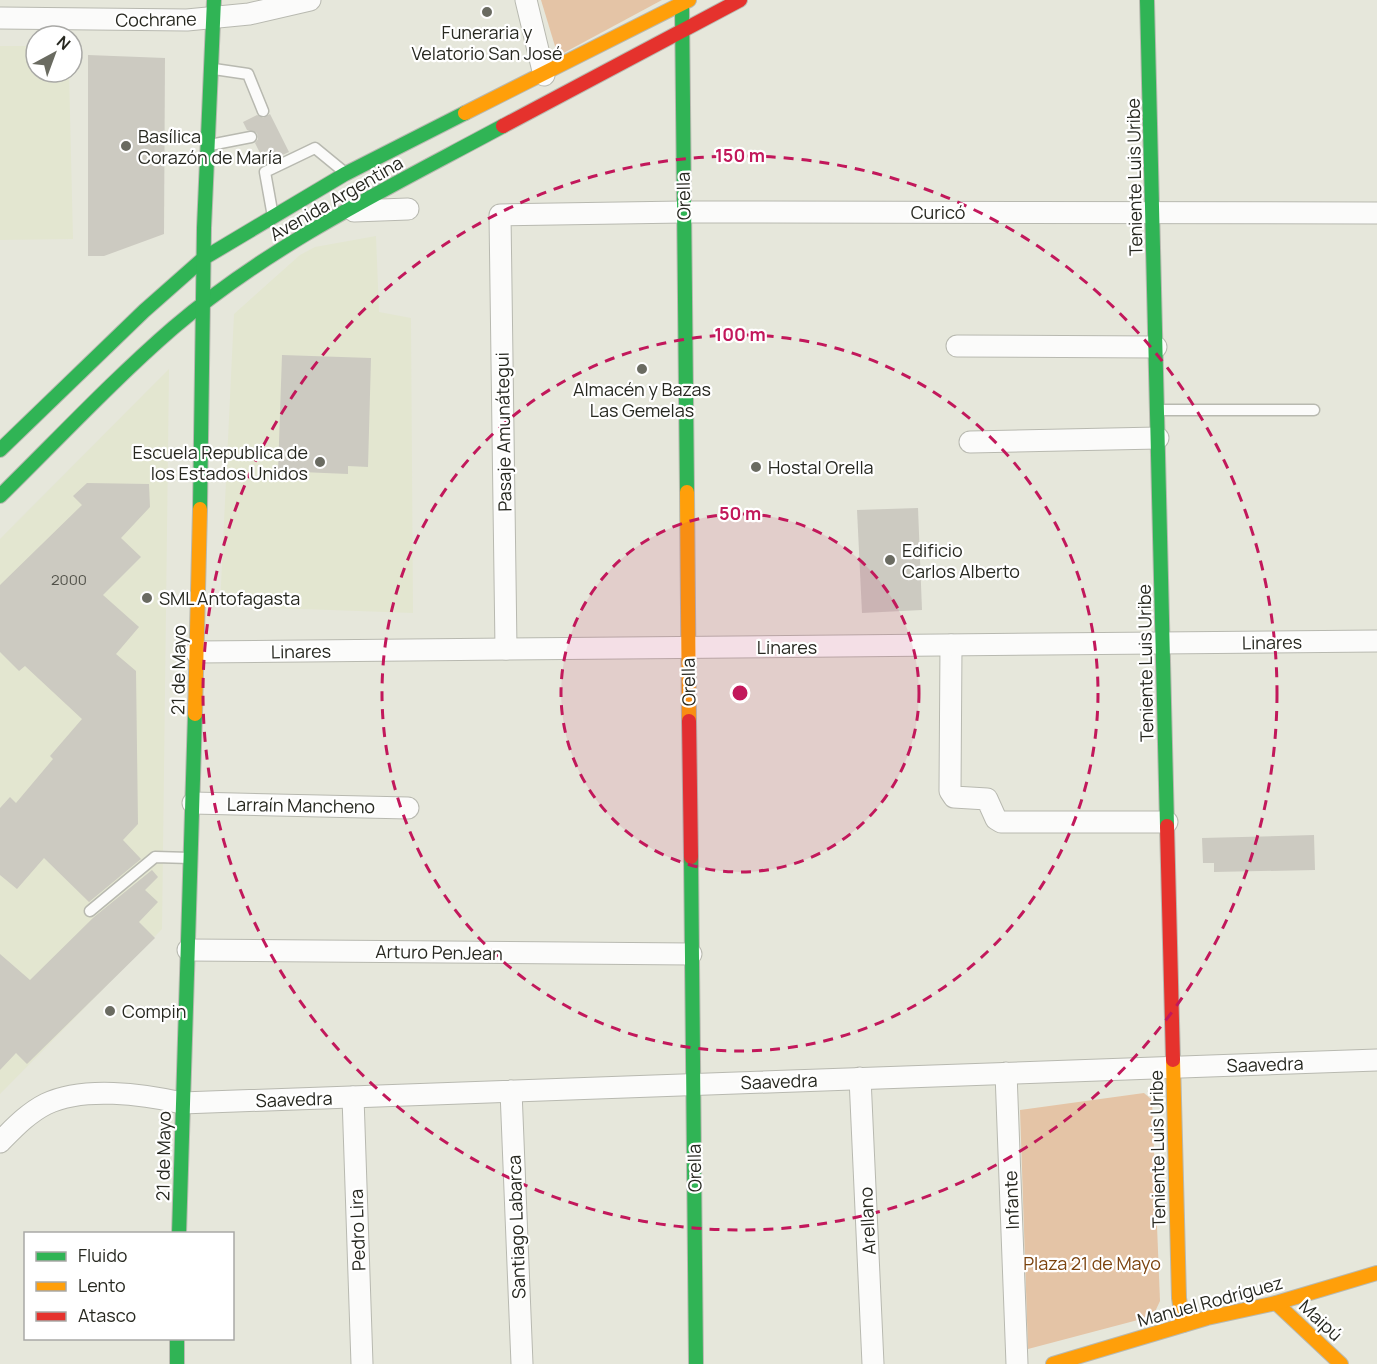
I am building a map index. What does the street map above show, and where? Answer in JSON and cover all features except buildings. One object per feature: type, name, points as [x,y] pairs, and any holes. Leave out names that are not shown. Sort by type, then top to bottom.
[{"type":"street","name":"Cochrane","points":[[0,18],[187,20],[213,9],[249,14],[310,0]]},
{"type":"street","points":[[526,0],[543,75]]},
{"type":"street","name":"Avenida Argentina","points":[[0,496],[149,350],[205,302],[344,211],[740,0]]},
{"type":"street","name":"Teniente Luis Uribe","points":[[1147,0],[1179,1298],[1183,1325]]},
{"type":"street","name":"Avenida Argentina","points":[[0,450],[8,435],[204,258],[345,174],[543,75],[684,1]]},
{"type":"street","name":"Orella","points":[[684,1],[681,30],[696,1364]]},
{"type":"street","name":"21 de Mayo","points":[[179,1232],[193,802],[207,145],[213,9]]},
{"type":"street","points":[[344,211],[408,209]]},
{"type":"street","name":"Curicó","points":[[500,214],[1377,213]]},
{"type":"street","name":"Pasaje Amunátegui","points":[[500,214],[506,649]]},
{"type":"street","points":[[957,346],[1156,347]]},
{"type":"street","points":[[970,442],[1158,438]]},
{"type":"street","name":"Linares","points":[[196,652],[1377,641]]},
{"type":"street","points":[[951,645],[950,791],[954,797],[987,799],[996,819],[1001,822],[1167,822]]},
{"type":"street","name":"Larraín Mancheno","points":[[193,802],[408,808]]},
{"type":"street","name":"Arturo PenJean","points":[[188,950],[691,954]]},
{"type":"street","name":"Saavedra","points":[[0,1142],[31,1113],[45,1104],[78,1094],[162,1098],[182,1103],[1377,1059]]},
{"type":"street","name":"Infante","points":[[1006,1073],[1017,1364]]},
{"type":"street","name":"Arellano","points":[[860,1078],[873,1364]]},
{"type":"street","name":"Santiago Labarca","points":[[511,1091],[522,1364]]},
{"type":"street","name":"Pedro Lira","points":[[353,1097],[362,1364]]},
{"type":"street","name":"Manuel Rodríguez","points":[[1053,1364],[1183,1325],[1276,1303],[1377,1273]]},
{"type":"street","name":"Maipú","points":[[1276,1303],[1341,1364]]},
{"type":"street","points":[[177,1340],[177,1364]]},
{"type":"lane","points":[[211,69],[248,74],[263,111]]},
{"type":"lane","points":[[207,145],[251,136]]},
{"type":"lane","points":[[273,215],[265,172],[284,160],[315,148],[345,174]]},
{"type":"lane","points":[[1157,410],[1314,410]]},
{"type":"lane","points":[[90,911],[155,857],[190,858]]},
{"type":"shaded area","points":[[0,46],[24,46],[24,84],[69,84],[73,239],[0,240]]},
{"type":"shaded area","name":"Escuela Republica de los Estados Unidos","points":[[376,236],[379,312],[411,318],[413,613],[220,606],[234,314],[300,255],[315,247]]},
{"type":"shaded area","points":[[169,369],[162,929],[0,1094],[0,539]]},
{"type":"green space","points":[[541,0],[662,0],[558,56]]},
{"type":"green space","name":"Plaza 21 de Mayo","points":[[1144,1093],[1152,1100],[1160,1301],[1153,1316],[1028,1349],[1020,1110]]},
{"type":"traffic: fast","points":[[200,509],[204,228],[214,0]]},
{"type":"traffic: fast","points":[[1147,0],[1167,826]]},
{"type":"traffic: fast","points":[[682,8],[687,492]]},
{"type":"traffic: fast","points":[[0,450],[144,311],[204,258],[345,174],[465,113]]},
{"type":"traffic: fast","points":[[0,496],[129,368],[173,328],[211,298],[250,270],[332,218],[503,126]]},
{"type":"traffic: fast","points":[[179,1232],[195,714]]},
{"type":"traffic: fast","points":[[691,857],[696,1364]]},
{"type":"traffic: fast","points":[[177,1340],[177,1364]]},
{"type":"traffic: slow","points":[[465,113],[689,0]]},
{"type":"traffic: slow","points":[[687,492],[689,721]]},
{"type":"traffic: slow","points":[[195,714],[200,509]]},
{"type":"traffic: slow","points":[[1173,1060],[1179,1298],[1183,1325]]},
{"type":"traffic: slow","points":[[1053,1364],[1207,1318],[1276,1303],[1377,1273]]},
{"type":"traffic: slow","points":[[1276,1303],[1341,1364]]},
{"type":"traffic: jam","points":[[503,126],[740,0]]},
{"type":"traffic: jam","points":[[689,721],[691,857]]},
{"type":"traffic: jam","points":[[1167,826],[1173,1060]]},
{"type":"place","name":"Funeraria y Velatorio San José","points":[[487,12]]},
{"type":"place","name":"Basílica Corazón de María","points":[[126,146]]},
{"type":"place","name":"Almacén y Bazas Las Gemelas","points":[[642,369]]},
{"type":"place","name":"Escuela Republica de los Estados Unidos","points":[[320,462]]},
{"type":"place","name":"Hostal Orella","points":[[756,467]]},
{"type":"place","name":"Edificio Carlos Alberto","points":[[890,560]]},
{"type":"place","name":"SML Antofagasta","points":[[147,598]]},
{"type":"place","name":"Compin","points":[[110,1011]]}]
